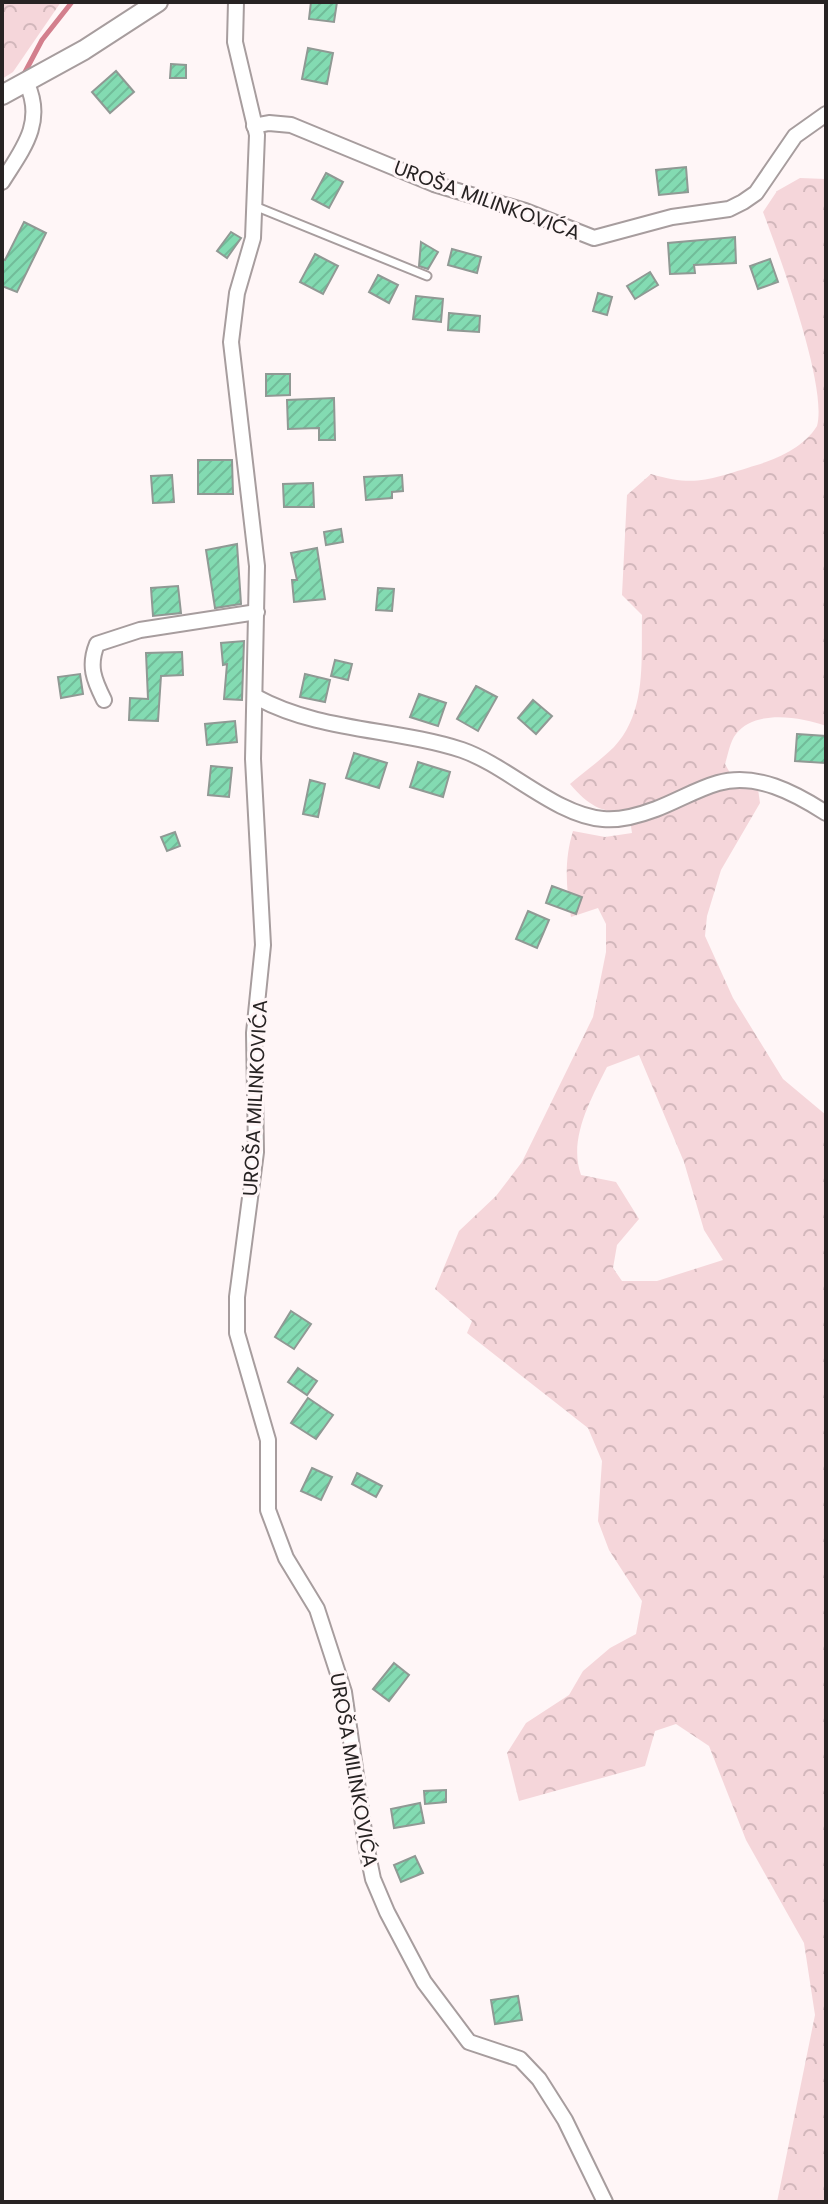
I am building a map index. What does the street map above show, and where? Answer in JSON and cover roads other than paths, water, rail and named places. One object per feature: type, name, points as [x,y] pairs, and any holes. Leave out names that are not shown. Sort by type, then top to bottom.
[{"type":"street","points":[[2,95],[27,84],[158,2]]},
{"type":"street","name":"UROŠA MILINKOVIĆA","points":[[236,2],[235,42],[254,126],[257,207],[253,238],[233,318],[231,342],[257,566],[253,759],[263,945],[254,1033],[256,1152],[237,1297],[237,1333],[268,1440],[268,1510],[273,1533],[317,1609],[344,1692],[373,1879],[424,1982],[469,2042],[520,2059],[539,2079],[565,2120],[605,2202]]},
{"type":"street","points":[[2,182],[27,143],[34,124],[34,102],[27,84]]},
{"type":"street","name":"UROŠA MILINKOVIĆA","points":[[254,126],[269,123],[291,125],[434,184],[525,211],[594,238],[672,217],[729,209],[743,202],[756,193],[795,136],[826,114]]},
{"type":"street","points":[[104,700],[92,676],[92,657],[97,644],[140,630],[257,612]]},
{"type":"street","points":[[256,697],[278,708],[319,720],[460,750],[491,762],[570,809],[600,819],[644,814],[718,783],[736,780],[764,783],[795,794],[826,813]]},
{"type":"lane","points":[[257,207],[427,276]]},
{"type":"waterway","points":[[24,74],[42,40],[72,2]]}]
